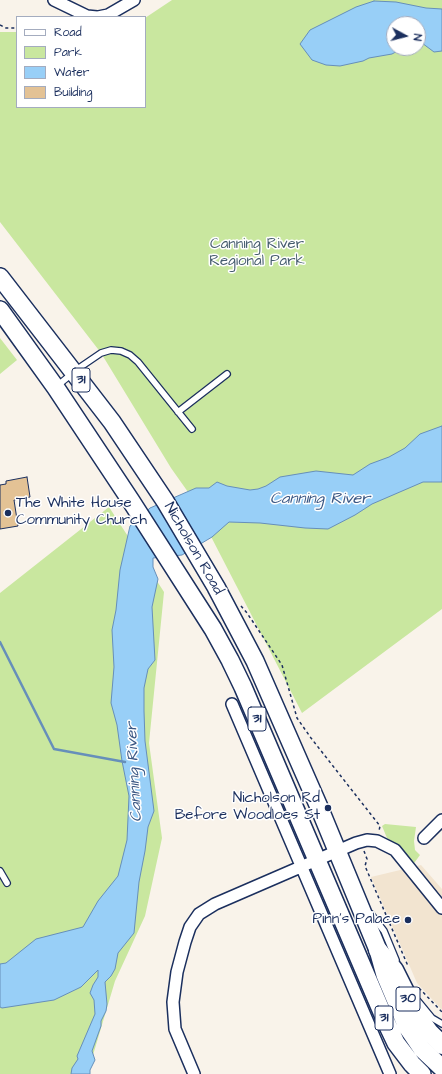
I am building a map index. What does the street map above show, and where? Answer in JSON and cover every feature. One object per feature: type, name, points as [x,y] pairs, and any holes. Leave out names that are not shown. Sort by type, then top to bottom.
[{"type":"highway","name":"30","points":[[378,950],[394,970],[416,1014],[429,1032],[442,1045]]},
{"type":"main road","name":"Nicholson Road","points":[[0,277],[112,422],[183,529],[216,587],[255,661],[337,851],[378,950],[385,975],[407,1027],[422,1049],[442,1068]]},
{"type":"main road","name":"Nicholson Road","points":[[0,310],[56,388],[131,502],[213,630],[234,666],[309,863],[396,1042],[408,1059],[422,1074]]},
{"type":"street","points":[[54,0],[87,16]]},
{"type":"street","points":[[103,16],[108,15],[134,0]]},
{"type":"street","name":"Nicholson Road","points":[[232,704],[309,863],[390,1074]]},
{"type":"street","points":[[424,838],[442,820]]},
{"type":"street","points":[[194,1074],[175,1030],[173,1002],[177,972],[190,927],[198,914],[215,904],[337,851],[367,840],[377,841],[395,850],[442,908]]},
{"type":"lane","points":[[56,388],[74,372],[101,353],[111,350],[121,351],[130,355],[138,362],[192,429]]},
{"type":"lane","points":[[178,412],[227,374]]},
{"type":"lane","points":[[0,871],[7,883]]},
{"type":"lane","points":[[354,893],[384,931],[395,960],[414,997],[432,1018],[442,1024]]},
{"type":"path","points":[[0,25],[6,28],[16,28]]},
{"type":"path","points":[[238,603],[247,613],[282,665],[297,718],[315,744],[380,826]]},
{"type":"path","points":[[360,842],[367,859],[365,866],[410,971]]},
{"type":"path","points":[[416,985],[442,1012]]},
{"type":"shaded area","points":[[421,865],[442,889],[442,1010],[417,983],[371,877]]},
{"type":"green space","name":"Canning River Regional Park","points":[[172,0],[442,0],[442,609],[302,713],[188,492],[171,468],[101,353],[0,222],[0,32],[16,32],[16,108],[146,108],[146,17]]},
{"type":"green space","points":[[0,338],[17,360],[0,374]]},
{"type":"green space","points":[[109,507],[164,592],[149,743],[162,838],[145,916],[115,981],[93,1055],[81,1074],[0,1074],[0,593]]},
{"type":"green space","points":[[385,824],[416,827],[414,841],[415,850],[420,855],[412,866],[400,850],[387,838],[382,826]]},
{"type":"water","points":[[374,1],[396,2],[426,8],[442,9],[442,51],[434,52],[426,46],[426,16],[386,16],[386,55],[340,66],[326,65],[312,60],[300,44],[310,30],[356,7]]},
{"type":"water","name":"Canning River","points":[[442,426],[442,482],[423,482],[372,504],[328,529],[229,522],[212,537],[182,555],[153,558],[153,567],[158,579],[152,607],[155,660],[148,669],[144,688],[144,711],[145,741],[154,811],[148,827],[139,882],[134,933],[118,953],[115,969],[105,982],[107,1004],[92,1051],[95,1060],[90,1070],[90,1074],[71,1074],[72,1068],[78,1059],[77,1056],[95,1014],[94,1000],[90,993],[98,977],[98,970],[81,987],[54,1000],[2,1008],[0,1007],[0,964],[6,963],[36,939],[83,927],[98,901],[118,876],[127,840],[129,796],[117,725],[111,703],[114,667],[112,630],[116,610],[120,570],[130,526],[150,508],[196,488],[209,488],[217,482],[227,486],[250,490],[266,486],[280,477],[316,471],[353,475],[370,464],[389,457],[405,448],[420,434]]},
{"type":"building","name":"The White House Community Church","points":[[27,477],[30,497],[14,500],[18,526],[0,529],[0,485],[6,484],[6,481]]},
{"type":"waterway","points":[[0,642],[54,749],[125,762]]},
{"type":"place","name":"The White House Community Church","points":[[8,513]]},
{"type":"place","name":"Nicholson Rd Before Woodloes St","points":[[328,808]]},
{"type":"place","name":"Pinn's Palace","points":[[408,920]]}]
